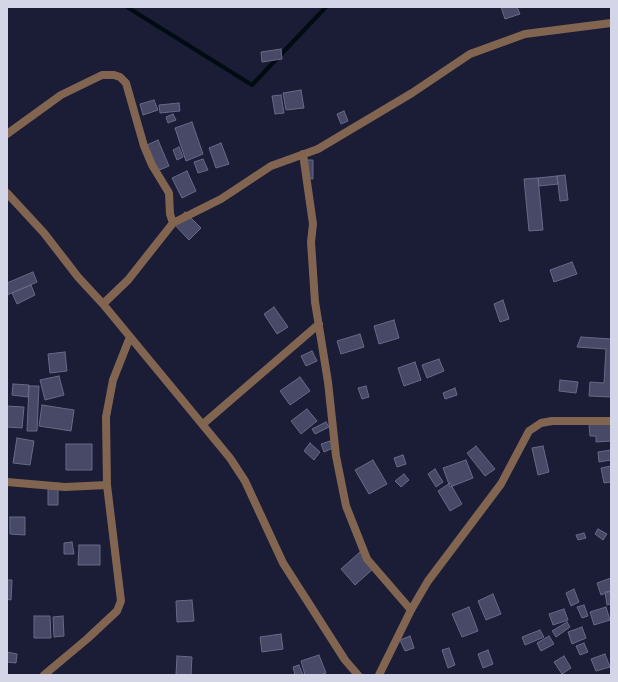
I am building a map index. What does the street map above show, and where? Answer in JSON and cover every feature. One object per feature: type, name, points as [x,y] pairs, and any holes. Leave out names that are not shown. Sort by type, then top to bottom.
[{"type":"street","points":[[104,304],[128,280],[173,223],[221,199],[271,166],[318,149],[412,93],[470,54],[525,34],[611,23]]},
{"type":"street","points":[[7,134],[61,95],[102,75],[108,74],[120,77],[126,83],[130,94],[144,146],[152,165],[169,193],[170,214],[173,223]]},
{"type":"street","points":[[304,154],[313,224],[311,242],[315,302],[328,382],[336,456],[346,506],[367,559],[411,610]]},
{"type":"street","points":[[7,193],[44,234],[78,278],[104,304],[203,424],[245,481],[282,563],[345,660],[358,675]]},
{"type":"street","points":[[203,424],[319,324]]},
{"type":"street","points":[[44,675],[112,616],[117,611],[121,601],[121,588],[114,548],[107,485],[106,417],[113,380],[130,337]]},
{"type":"street","points":[[379,675],[386,665],[411,610],[442,560],[501,484],[529,431],[541,423],[552,421],[611,421]]},
{"type":"street","points":[[7,482],[65,487],[107,485]]},
{"type":"building","points":[[501,7],[517,7],[520,14],[505,19]]},
{"type":"building","points":[[281,49],[282,59],[262,62],[261,52]]},
{"type":"building","points":[[301,90],[304,108],[286,110],[283,93]]},
{"type":"building","points":[[281,95],[284,113],[275,114],[272,96]]},
{"type":"building","points":[[154,100],[158,110],[143,115],[140,104]]},
{"type":"building","points":[[179,103],[180,111],[160,113],[159,105]]},
{"type":"building","points":[[344,111],[348,121],[341,124],[337,114]]},
{"type":"building","points":[[173,114],[176,120],[168,123],[166,117]]},
{"type":"building","points":[[192,122],[203,154],[186,161],[175,128]]},
{"type":"building","points":[[158,140],[169,166],[157,171],[147,145]]},
{"type":"building","points":[[221,143],[229,164],[216,168],[209,148]]},
{"type":"building","points":[[179,147],[183,157],[177,160],[173,150]]},
{"type":"building","points":[[203,159],[208,170],[198,173],[194,162]]},
{"type":"building","points":[[305,160],[313,160],[313,179],[305,178]]},
{"type":"building","points":[[187,171],[196,191],[182,198],[172,178]]},
{"type":"building","points":[[565,175],[568,200],[560,201],[557,176]]},
{"type":"building","points":[[557,176],[558,184],[539,186],[538,178]]},
{"type":"building","points":[[538,178],[543,230],[529,231],[524,179]]},
{"type":"building","points":[[185,212],[201,228],[189,240],[173,223]]},
{"type":"building","points":[[572,262],[577,274],[554,282],[550,270]]},
{"type":"building","points":[[33,272],[37,282],[7,295],[7,283]]},
{"type":"building","points":[[31,285],[35,295],[17,304],[12,293]]},
{"type":"building","points":[[503,300],[509,319],[500,322],[494,304]]},
{"type":"building","points":[[274,307],[288,327],[277,334],[264,314]]},
{"type":"building","points":[[394,320],[399,338],[379,344],[374,326]]},
{"type":"building","points":[[360,334],[364,347],[341,354],[337,341]]},
{"type":"building","points":[[581,337],[611,339],[611,397],[589,396],[590,382],[604,383],[606,349],[577,347]]},
{"type":"building","points":[[312,351],[317,361],[306,366],[301,356]]},
{"type":"building","points":[[65,352],[67,371],[50,373],[48,354]]},
{"type":"building","points":[[439,359],[444,371],[427,378],[422,365]]},
{"type":"building","points":[[415,362],[421,380],[404,386],[398,368]]},
{"type":"building","points":[[59,376],[64,395],[45,400],[40,380]]},
{"type":"building","points":[[300,377],[310,391],[290,405],[280,391]]},
{"type":"building","points":[[560,380],[578,382],[576,393],[559,391]]},
{"type":"building","points":[[13,384],[29,385],[28,397],[12,395]]},
{"type":"building","points":[[29,386],[39,386],[37,431],[27,431]]},
{"type":"building","points":[[366,386],[369,397],[362,399],[358,388]]},
{"type":"building","points":[[455,388],[457,395],[445,399],[443,393]]},
{"type":"building","points":[[42,405],[74,410],[71,431],[39,426]]},
{"type":"building","points":[[7,406],[24,407],[22,428],[7,427]]},
{"type":"building","points":[[307,409],[317,421],[301,434],[291,421]]},
{"type":"building","points":[[326,422],[329,427],[315,434],[312,429]]},
{"type":"building","points":[[611,423],[611,441],[596,442],[596,436],[590,436],[589,424]]},
{"type":"building","points":[[17,438],[34,441],[30,465],[13,463]]},
{"type":"building","points":[[330,441],[333,448],[324,452],[321,444]]},
{"type":"building","points":[[310,443],[320,452],[314,460],[304,451]]},
{"type":"building","points":[[66,444],[92,444],[92,470],[66,470]]},
{"type":"building","points":[[476,446],[495,469],[485,476],[467,453]]},
{"type":"building","points":[[543,446],[549,472],[538,475],[532,448]]},
{"type":"building","points":[[611,450],[611,460],[599,462],[598,452]]},
{"type":"building","points":[[403,455],[406,464],[397,467],[394,458]]},
{"type":"building","points":[[373,460],[387,484],[369,494],[355,470]]},
{"type":"building","points":[[466,460],[473,478],[450,487],[443,468]]},
{"type":"building","points":[[611,466],[611,482],[604,483],[601,468]]},
{"type":"building","points":[[435,469],[443,482],[436,487],[428,474]]},
{"type":"building","points":[[404,474],[409,480],[401,487],[395,481]]},
{"type":"building","points":[[48,483],[58,483],[58,505],[48,505]]},
{"type":"building","points":[[450,483],[462,504],[450,511],[438,491]]},
{"type":"building","points":[[10,517],[25,517],[25,535],[10,534]]},
{"type":"building","points":[[598,529],[607,534],[603,540],[595,534]]},
{"type":"building","points":[[584,533],[586,538],[578,540],[576,535]]},
{"type":"building","points":[[72,542],[74,554],[64,554],[64,543]]},
{"type":"building","points":[[79,545],[100,545],[100,565],[78,565]]},
{"type":"building","points":[[360,552],[374,568],[355,585],[341,569]]},
{"type":"building","points":[[611,578],[611,591],[601,595],[597,583]]},
{"type":"building","points":[[7,580],[12,580],[11,600],[7,599]]},
{"type":"building","points":[[574,589],[579,602],[571,606],[566,593]]},
{"type":"building","points":[[611,591],[611,604],[607,605],[605,592]]},
{"type":"building","points":[[493,594],[501,614],[486,620],[478,601]]},
{"type":"building","points":[[192,600],[194,621],[177,622],[176,601]]},
{"type":"building","points":[[584,605],[588,616],[582,618],[577,607]]},
{"type":"building","points":[[469,607],[478,631],[462,637],[452,614]]},
{"type":"building","points":[[606,607],[610,620],[594,625],[590,612]]},
{"type":"building","points":[[564,609],[568,620],[553,625],[549,614]]},
{"type":"building","points":[[34,616],[50,616],[51,638],[34,638]]},
{"type":"building","points":[[63,616],[64,636],[54,637],[53,617]]},
{"type":"building","points":[[567,622],[570,627],[556,637],[552,631]]},
{"type":"building","points":[[582,627],[586,638],[572,644],[568,632]]},
{"type":"building","points":[[540,630],[544,637],[525,645],[522,637]]},
{"type":"building","points":[[281,634],[283,649],[262,652],[260,637]]},
{"type":"building","points":[[410,636],[414,648],[405,651],[400,640]]},
{"type":"building","points":[[549,636],[554,644],[541,651],[537,643]]},
{"type":"building","points":[[584,643],[588,652],[580,655],[576,646]]},
{"type":"building","points":[[449,648],[455,665],[448,668],[442,650]]},
{"type":"building","points":[[488,650],[493,664],[483,668],[478,654]]},
{"type":"building","points":[[7,652],[17,654],[16,663],[7,662]]},
{"type":"building","points":[[605,654],[610,667],[596,671],[591,659]]},
{"type":"building","points":[[319,655],[326,673],[320,675],[305,675],[301,661]]},
{"type":"building","points":[[177,656],[192,657],[191,675],[176,675]]},
{"type":"building","points":[[564,656],[571,668],[562,674],[554,662]]},
{"type":"building","points":[[299,665],[303,675],[295,675],[293,667]]},
{"type":"waterway","points":[[127,7],[252,85],[326,7]]}]
